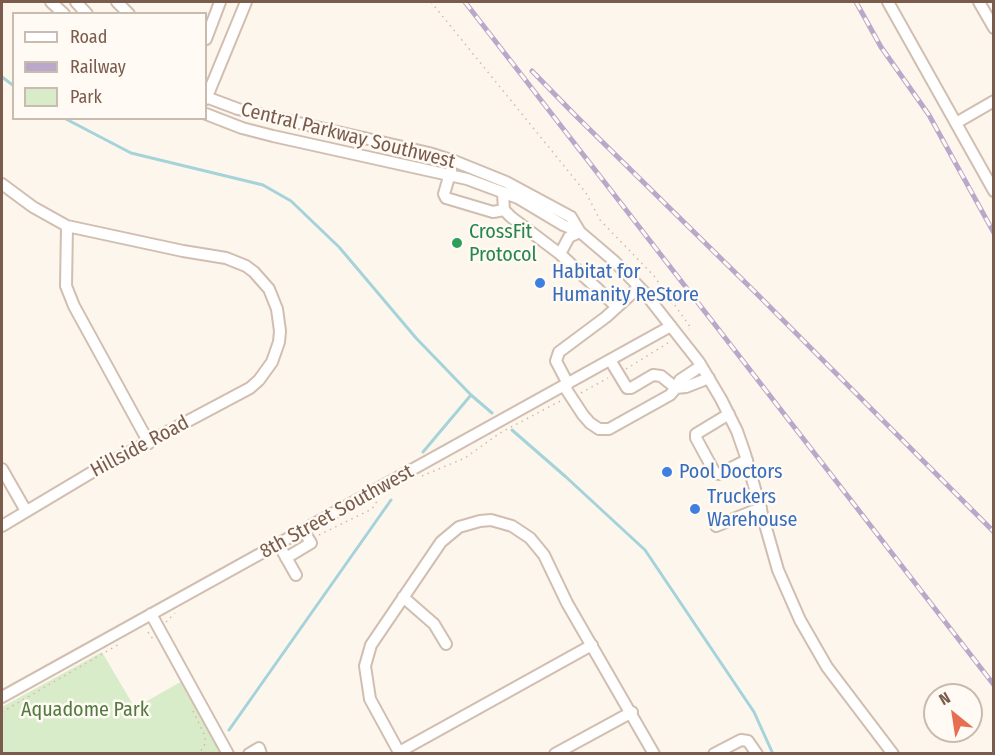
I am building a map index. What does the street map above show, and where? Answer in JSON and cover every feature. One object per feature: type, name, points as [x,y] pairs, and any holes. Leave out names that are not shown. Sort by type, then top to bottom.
[{"type":"street","points":[[207,36],[220,2]]},
{"type":"street","points":[[207,95],[246,2]]},
{"type":"street","points":[[888,2],[993,191]]},
{"type":"street","points":[[979,2],[993,28]]},
{"type":"street","points":[[207,64],[217,69]]},
{"type":"street","name":"Central Parkway Southwest","points":[[207,98],[238,109],[429,153],[454,161],[506,182],[564,212],[571,217],[580,232]]},
{"type":"street","points":[[956,123],[993,101]]},
{"type":"street","name":"Central Parkway Southwest","points":[[207,114],[242,128],[273,136],[467,179],[518,198],[563,225],[580,232],[614,261],[671,326],[709,378],[729,414],[747,460],[778,570],[805,630],[827,667],[893,753]]},
{"type":"street","points":[[454,161],[444,194],[446,198],[493,212],[504,210]]},
{"type":"street","points":[[2,184],[33,207],[67,226],[66,286],[149,443]]},
{"type":"street","points":[[503,193],[504,210],[560,254],[617,307]]},
{"type":"street","name":"Hillside Road","points":[[2,526],[75,482],[250,387],[259,380],[272,362],[279,342],[277,309],[273,299],[262,280],[246,266],[226,258],[67,226]]},
{"type":"street","points":[[560,254],[569,237],[580,232]]},
{"type":"street","points":[[639,287],[606,317],[559,352],[556,361],[571,397],[590,423],[599,429],[609,429],[670,394],[680,380],[701,366]]},
{"type":"street","name":"8th Street Southwest","points":[[2,697],[278,544],[306,535],[487,429],[671,326]]},
{"type":"street","points":[[610,360],[627,388],[653,375],[661,376],[676,388],[686,387],[709,378]]},
{"type":"street","points":[[729,414],[696,434],[696,438],[715,472],[719,474],[747,460]]},
{"type":"street","points":[[2,469],[26,511]]},
{"type":"street","points":[[716,526],[761,508]]},
{"type":"street","points":[[592,645],[399,753],[370,699],[365,666],[371,645],[403,597],[441,542],[459,527],[491,520],[512,526],[530,538],[544,555],[567,603],[632,712],[654,753]]},
{"type":"street","points":[[286,558],[311,543],[306,535]]},
{"type":"street","points":[[278,544],[296,575]]},
{"type":"street","points":[[403,597],[434,624],[446,644]]},
{"type":"street","points":[[152,614],[228,753]]},
{"type":"street","points":[[555,753],[632,712]]},
{"type":"street","points":[[714,753],[741,740],[748,741],[757,753]]},
{"type":"street","points":[[249,753],[259,748],[261,753]]},
{"type":"path","points":[[431,2],[586,194],[600,220],[654,276],[689,329]]},
{"type":"path","points":[[419,477],[465,458],[500,434],[582,393],[668,343]]},
{"type":"path","points":[[306,535],[372,509],[379,499]]},
{"type":"path","points":[[165,623],[178,609]]},
{"type":"path","points":[[144,630],[153,640]]},
{"type":"path","points":[[2,712],[127,639]]},
{"type":"path","points":[[189,705],[205,736],[206,744],[199,753]]},
{"type":"green space","name":"Aquadome Park","points":[[102,652],[135,708],[182,681],[222,753],[2,753],[2,707]]},
{"type":"waterway","points":[[2,77],[12,84]]},
{"type":"waterway","points":[[68,120],[131,153],[263,185],[291,201],[339,247],[416,338],[471,395],[492,413]]},
{"type":"waterway","points":[[423,452],[471,395]]},
{"type":"waterway","points":[[512,430],[645,550],[754,712],[773,754]]},
{"type":"waterway","points":[[229,730],[391,500]]},
{"type":"railway","points":[[465,2],[994,685]]},
{"type":"railway","points":[[856,2],[881,47],[929,115],[994,233]]},
{"type":"railway","points":[[532,71],[994,532]]},
{"type":"place","name":"CrossFit Protocol","points":[[457,243]]},
{"type":"place","name":"Habitat for Humanity ReStore","points":[[540,283]]},
{"type":"place","name":"Pool Doctors","points":[[667,472]]},
{"type":"place","name":"Truckers Warehouse","points":[[695,509]]}]
